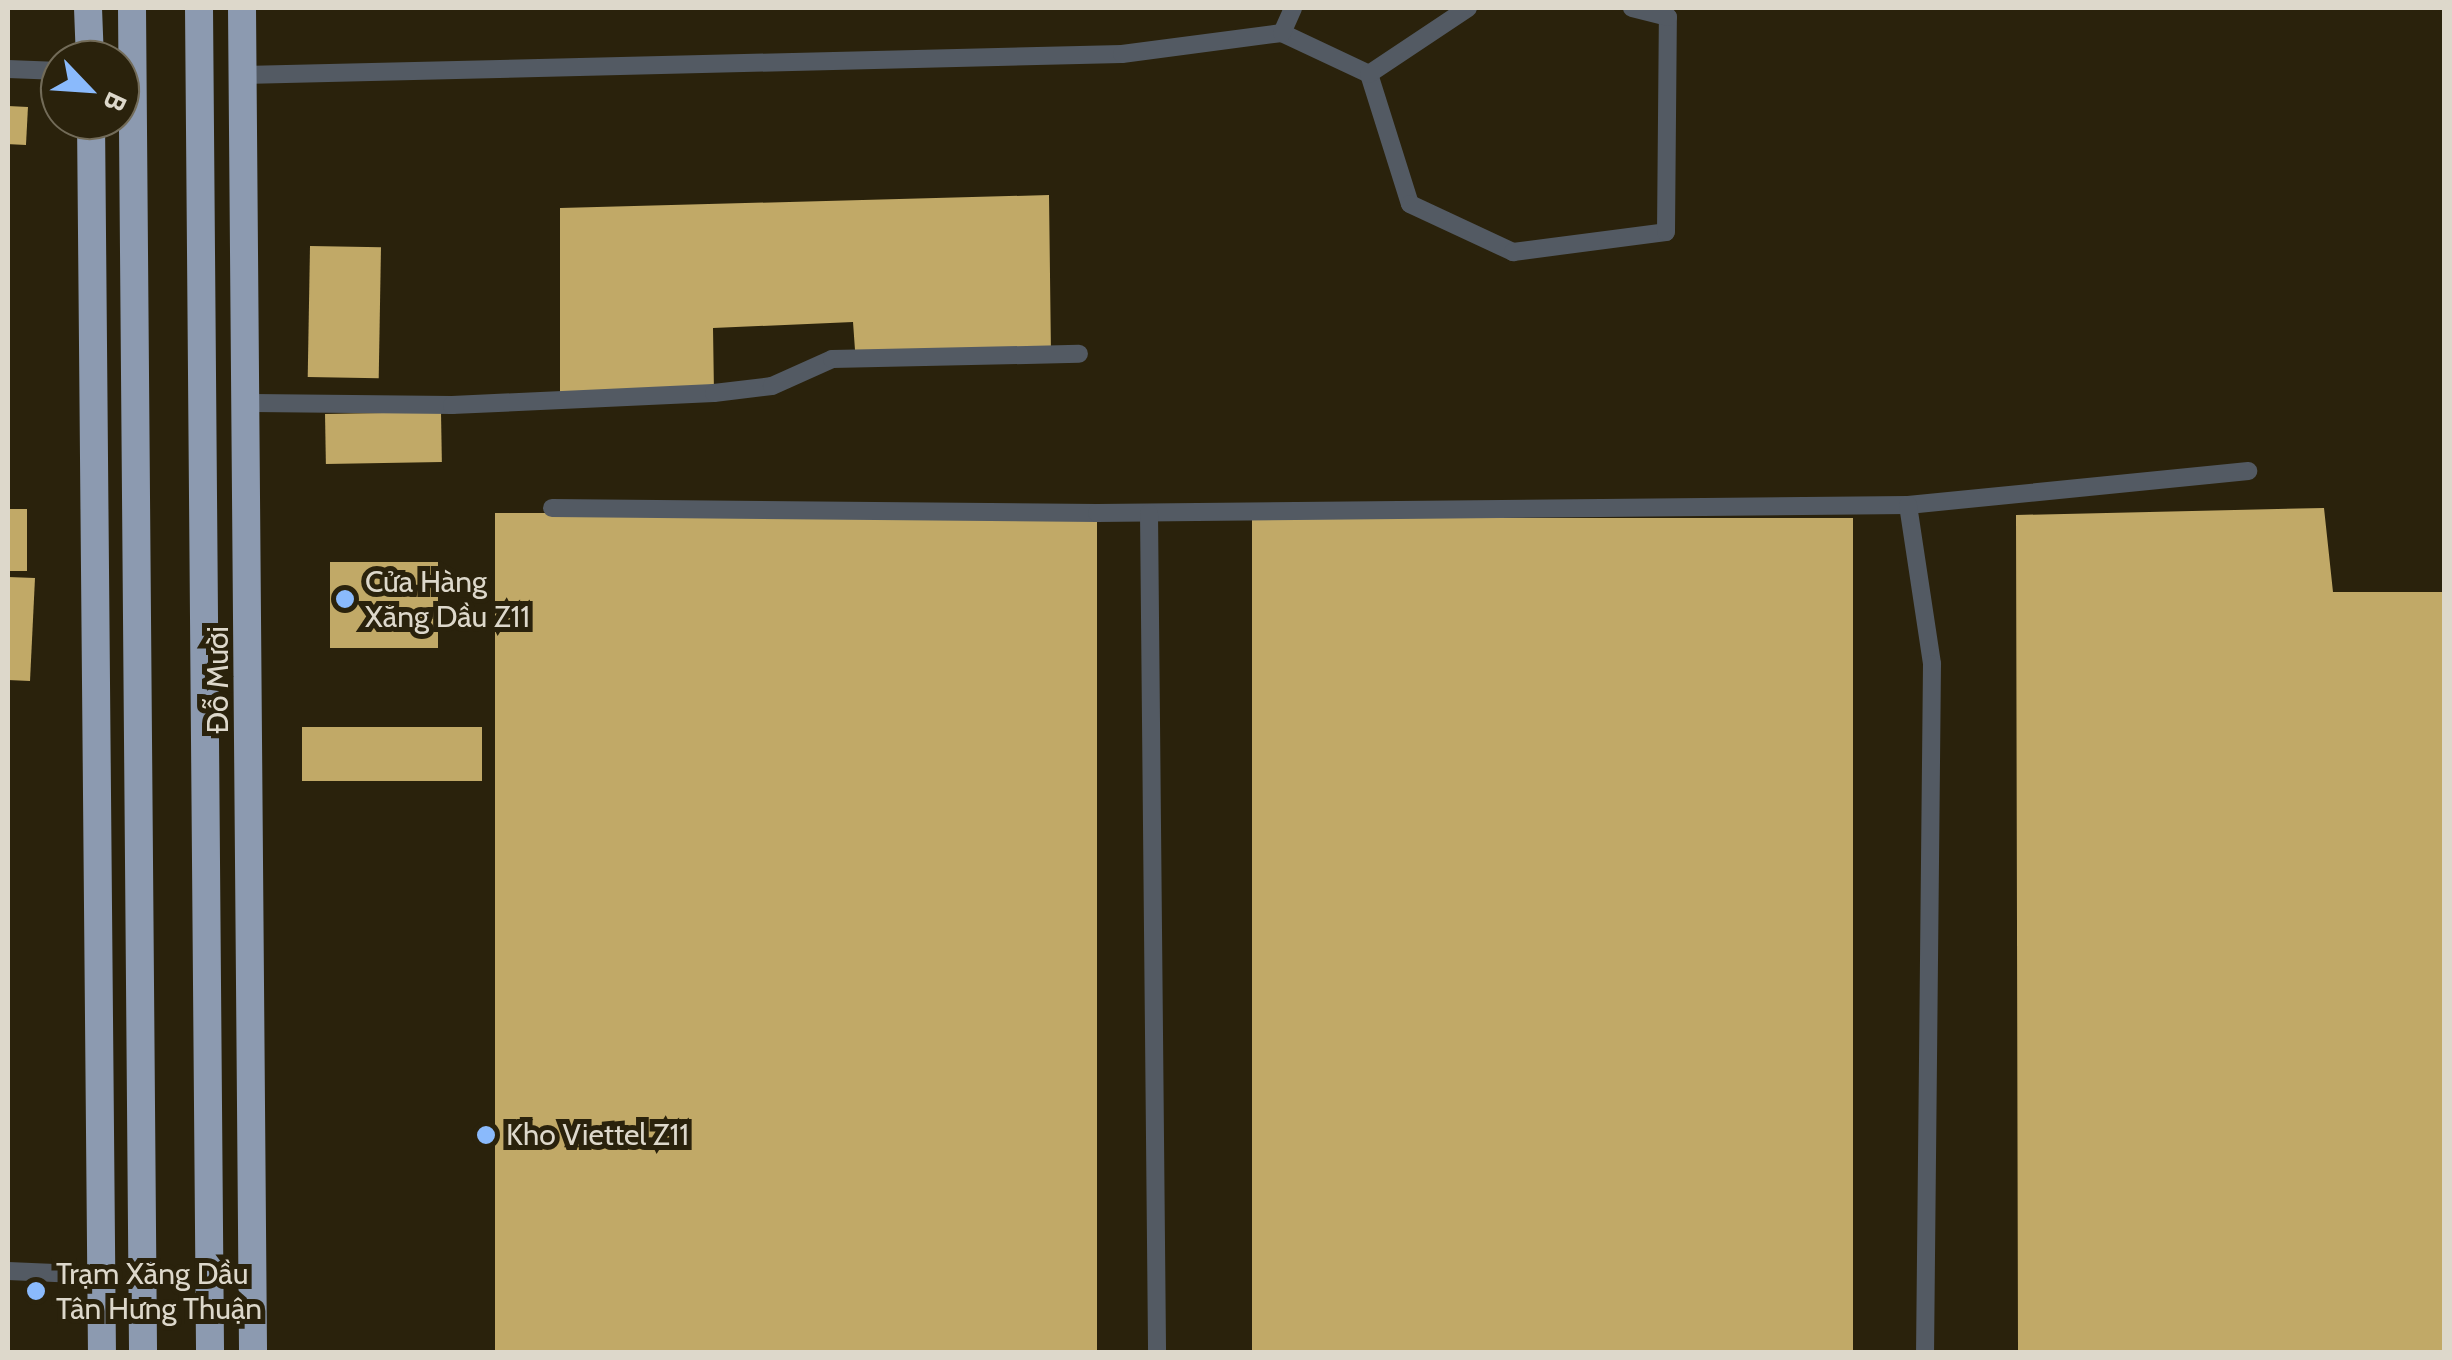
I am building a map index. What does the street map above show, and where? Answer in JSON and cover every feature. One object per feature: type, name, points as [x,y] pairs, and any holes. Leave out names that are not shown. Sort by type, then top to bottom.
[{"type":"highway","points":[[88,8],[89,40]]},
{"type":"highway","points":[[132,8],[144,1352]]},
{"type":"highway","name":"Đỗ Mười","points":[[199,8],[210,1352]]},
{"type":"highway","name":"Đỗ Mười","points":[[242,8],[250,404],[253,1352]]},
{"type":"highway","points":[[92,140],[102,1352]]},
{"type":"lane","points":[[1282,33],[1293,8]]},
{"type":"lane","points":[[1369,74],[1468,8]]},
{"type":"lane","points":[[245,76],[1122,54],[1282,33],[1369,74],[1410,204],[1513,252],[1666,232],[1668,17],[1632,8]]},
{"type":"lane","points":[[8,69],[40,70]]},
{"type":"lane","points":[[250,404],[452,405],[714,393],[772,386],[832,360],[1079,354]]},
{"type":"lane","points":[[552,508],[1150,513],[1908,505],[2248,471]]},
{"type":"lane","points":[[1908,505],[1932,664],[1925,1352]]},
{"type":"lane","points":[[1150,513],[1157,1352]]},
{"type":"lane","points":[[8,1271],[102,1275]]},
{"type":"building","points":[[8,106],[28,107],[26,145],[8,144]]},
{"type":"building","points":[[1049,195],[1051,354],[855,350],[853,322],[713,328],[714,393],[560,392],[560,208]]},
{"type":"building","points":[[310,246],[381,247],[379,378],[308,377]]},
{"type":"building","points":[[441,412],[442,462],[326,464],[325,414]]},
{"type":"building","points":[[2324,508],[2333,592],[2444,592],[2444,1352],[2018,1352],[2016,515]]},
{"type":"building","points":[[8,509],[27,509],[27,571],[8,571]]},
{"type":"building","points":[[495,513],[1097,513],[1097,1352],[495,1352]]},
{"type":"building","points":[[1252,518],[1853,518],[1853,1352],[1252,1352]]},
{"type":"building","points":[[330,562],[438,562],[438,648],[330,648]]},
{"type":"building","points":[[8,577],[35,578],[30,681],[8,680]]},
{"type":"building","points":[[302,727],[482,727],[482,781],[302,781]]},
{"type":"place","name":"Cửa Hàng Xăng Dầu Z11","points":[[345,599]]},
{"type":"place","name":"Kho Viettel Z11","points":[[486,1135]]},
{"type":"place","name":"Trạm Xăng Dầu Tân Hưng Thuận","points":[[36,1291]]}]
